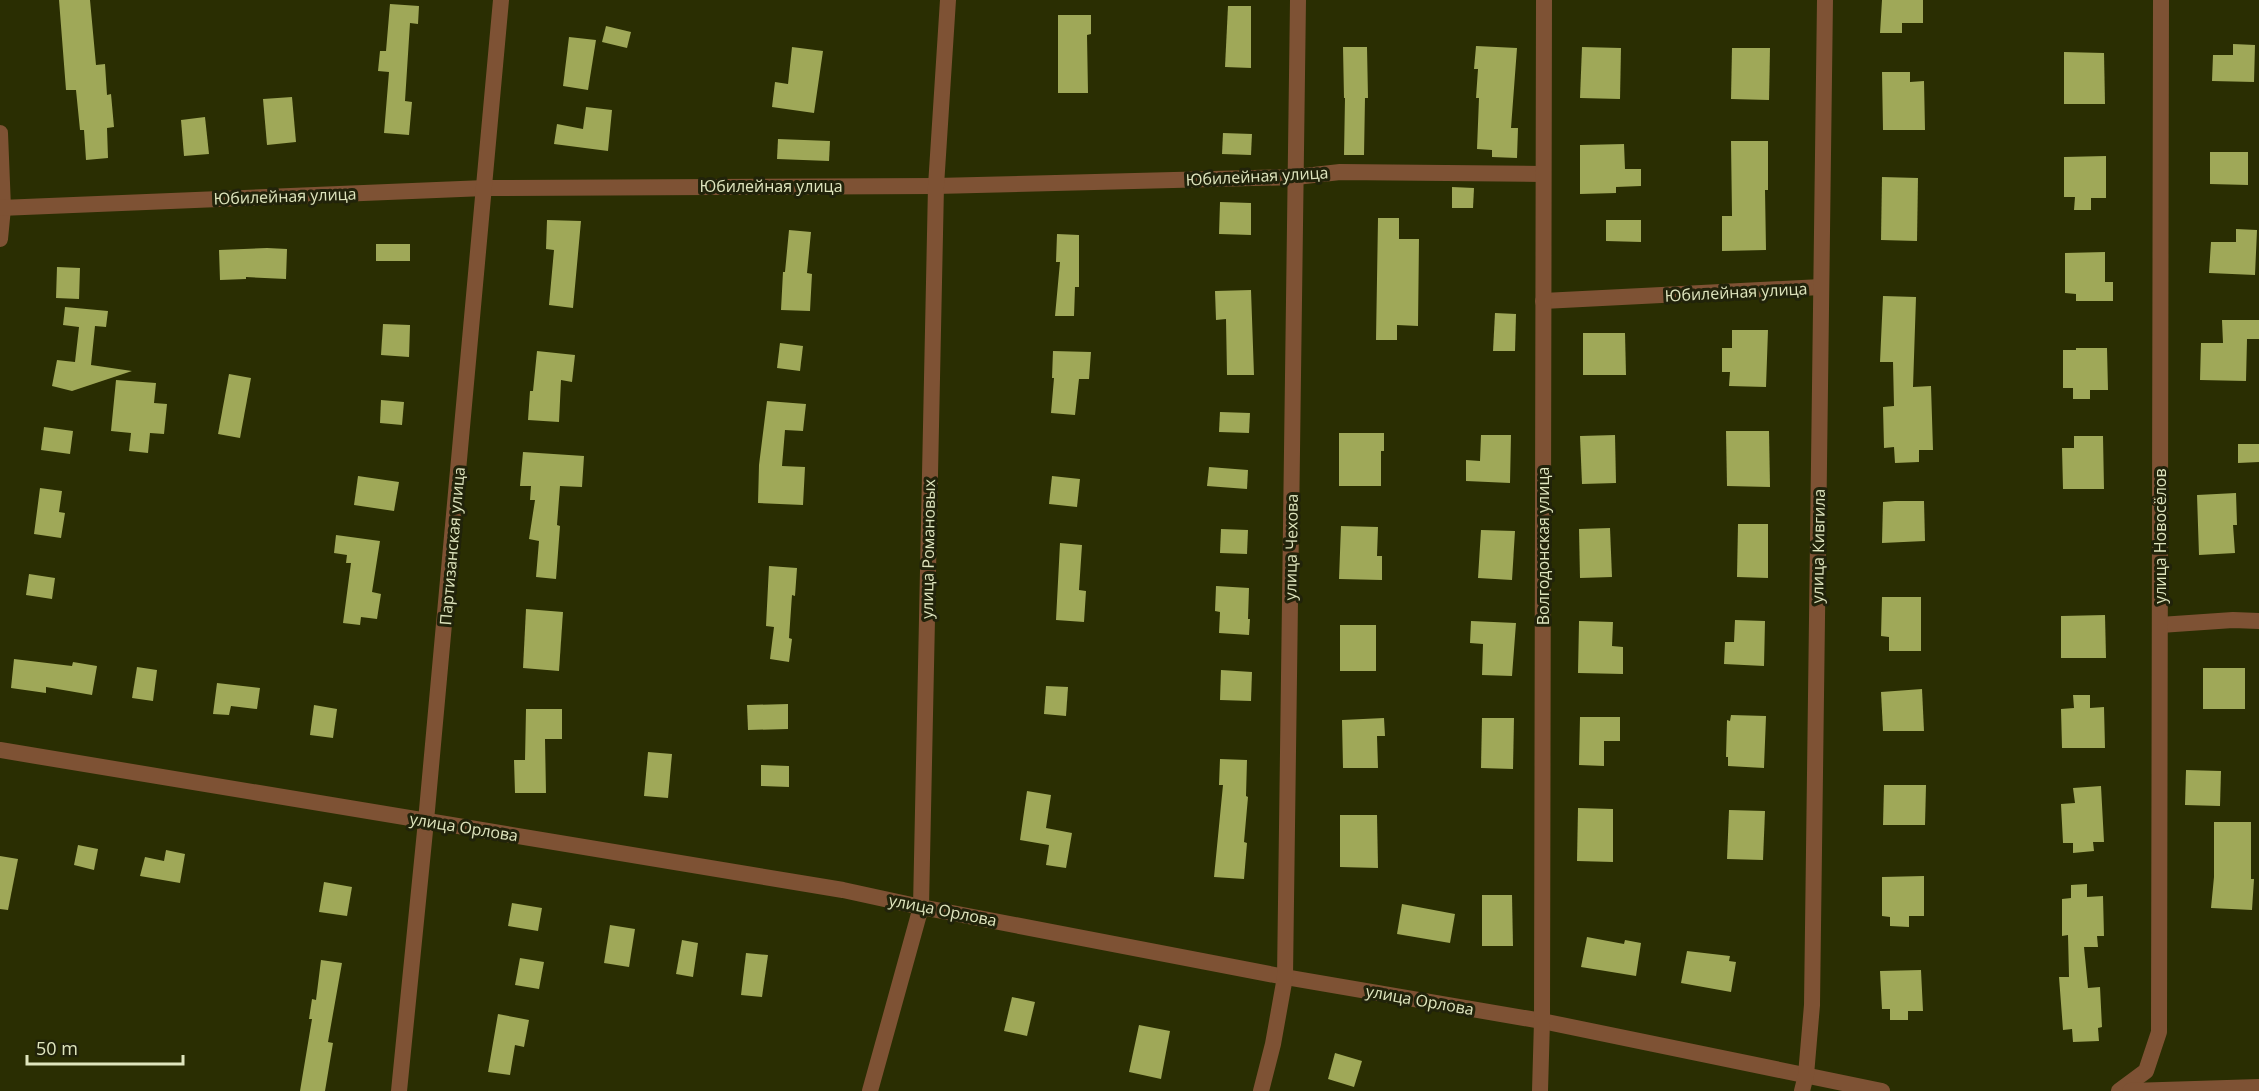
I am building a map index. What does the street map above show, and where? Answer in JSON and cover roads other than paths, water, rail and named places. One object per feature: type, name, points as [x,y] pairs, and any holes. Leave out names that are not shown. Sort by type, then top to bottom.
[{"type":"street","name":"Партизанская улица","points":[[399,1091],[501,0]]},
{"type":"street","name":"улица Романовых","points":[[870,1091],[921,907],[936,186],[948,0]]},
{"type":"street","name":"улица Чехова","points":[[1261,1091],[1273,1044],[1285,977],[1298,0]]},
{"type":"street","name":"Волгодонская улица","points":[[1540,1091],[1544,0]]},
{"type":"street","name":"улица Кивгила","points":[[1804,1083],[1812,1005],[1825,0]]},
{"type":"street","name":"улица Новосёлов","points":[[2119,1091],[2146,1071],[2159,1032],[2161,0]]},
{"type":"street","points":[[0,133],[2,208],[0,239]]},
{"type":"street","name":"Юбилейная улица","points":[[2,208],[485,188],[936,186],[1296,177],[1340,172],[1542,174]]},
{"type":"street","name":"Юбилейная улица","points":[[1543,301],[1821,287]]},
{"type":"street","points":[[2160,625],[2233,620],[2259,621]]},
{"type":"street","name":"улица Орлова","points":[[0,750],[843,890],[1285,977],[1542,1021],[1804,1083],[1882,1091]]},
{"type":"street","points":[[2130,1091],[2259,1087]]}]
